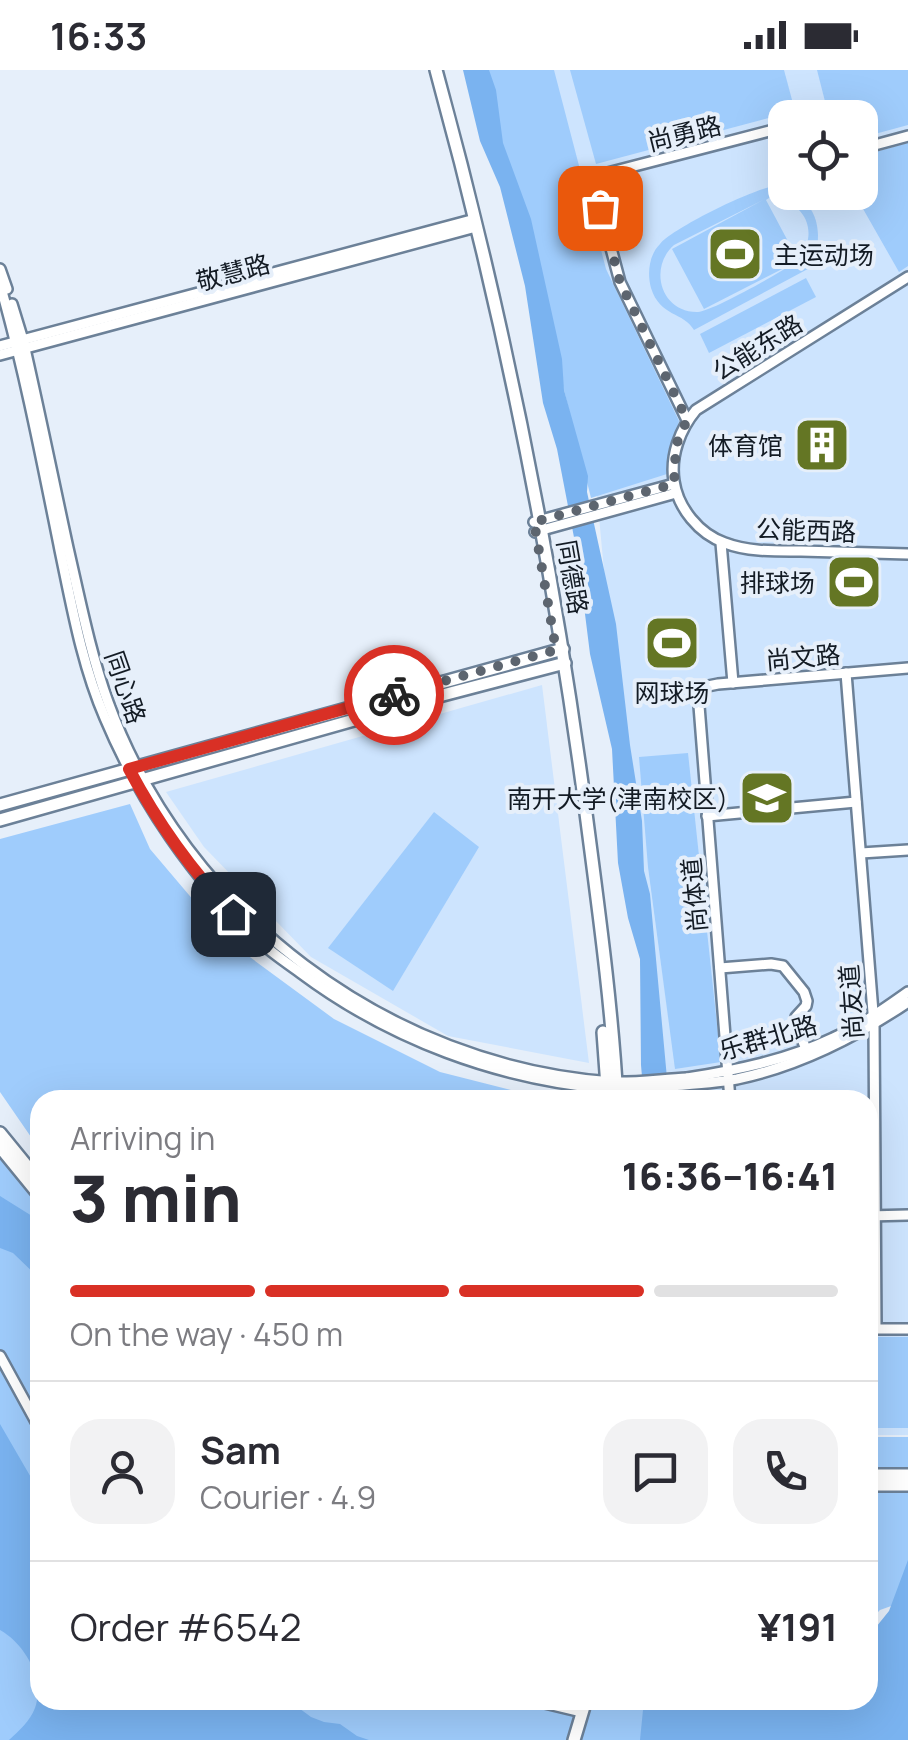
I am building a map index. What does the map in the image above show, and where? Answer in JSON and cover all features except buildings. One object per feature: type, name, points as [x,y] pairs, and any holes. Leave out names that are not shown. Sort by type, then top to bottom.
[{"type":"main road","name":"同德路","points":[[433,70],[472,224],[538,526],[561,656],[612,1090]]},
{"type":"main road","points":[[0,806],[136,774],[561,656]]},
{"type":"main road","points":[[0,820],[136,774]]},
{"type":"main road","points":[[0,1133],[30,1170]]},
{"type":"main road","points":[[0,1148],[30,1184]]},
{"type":"main road","points":[[878,1475],[908,1475]]},
{"type":"main road","points":[[878,1485],[908,1485]]},
{"type":"main road","points":[[566,1740],[578,1710]]},
{"type":"main road","points":[[574,1740],[579,1710]]},
{"type":"street","name":"尚勇路","points":[[687,420],[620,282],[592,177],[768,131]]},
{"type":"street","points":[[878,144],[908,136]]},
{"type":"street","name":"敬慧路","points":[[0,355],[21,345],[472,224]]},
{"type":"street","name":"同心路","points":[[0,269],[86,628],[108,702],[136,774],[168,834],[206,886],[260,942],[334,998],[384,1026],[491,1068],[612,1090]]},
{"type":"street","name":"公能东路","points":[[687,420],[706,402],[908,277]]},
{"type":"street","name":"同心路","points":[[0,284],[21,345]]},
{"type":"street","name":"敬慧路","points":[[0,346],[21,345]]},
{"type":"street","points":[[538,526],[675,488],[676,445],[687,420]]},
{"type":"street","name":"公能西路","points":[[675,488],[689,517],[721,542],[762,550],[908,554]]},
{"type":"street","points":[[721,542],[733,682]]},
{"type":"street","name":"尚文路","points":[[702,689],[733,682],[908,668]]},
{"type":"street","name":"尚友道","points":[[846,673],[874,1021],[873,1090]]},
{"type":"street","name":"尚体道","points":[[702,689],[697,700],[730,1090]]},
{"type":"street","points":[[707,816],[856,802]]},
{"type":"street","points":[[860,853],[908,850]]},
{"type":"street","points":[[720,968],[771,964],[786,969],[807,1002],[795,1022],[807,1053]]},
{"type":"street","name":"乐群北路","points":[[874,1021],[908,992]]},
{"type":"street","name":"乐群北路","points":[[612,1090],[729,1075],[807,1053],[908,1002]]},
{"type":"street","points":[[878,1216],[908,1215]]},
{"type":"street","points":[[878,1330],[908,1329]]},
{"type":"street","points":[[0,1356],[30,1411]]},
{"type":"shaded area","points":[[463,70],[489,70],[496,90],[503,143],[531,219],[562,359],[564,390],[588,476],[587,492],[616,624],[642,821],[668,1090],[643,1090],[640,959],[618,863],[612,749],[590,654],[578,558],[557,449],[543,403],[525,286],[500,187],[480,141]]},
{"type":"shaded area","points":[[484,70],[554,70],[606,269],[679,421],[667,474],[591,498]]},
{"type":"shaded area","name":"南开大学(津南校区)","points":[[493,70],[908,70],[908,1435],[878,1435],[878,1090],[652,1090],[597,495]]},
{"type":"shaded area","points":[[570,70],[784,70],[792,100],[768,100],[768,118],[596,164]]},
{"type":"shaded area","points":[[817,70],[908,70],[908,125],[878,133],[878,100],[825,100]]},
{"type":"shaded area","points":[[908,143],[908,266],[899,272],[864,210],[878,210],[878,151]]},
{"type":"shaded area","name":"主运动场","points":[[768,188],[768,210],[798,260],[808,239],[808,228],[799,210],[811,210],[818,229],[815,255],[819,263],[694,330],[655,297],[649,276],[653,253],[680,229]],"holes":[[[765,199],[672,249],[704,309],[796,262],[747,290],[698,312],[685,310],[667,297],[660,277],[666,255],[674,245]]]},
{"type":"shaded area","name":"主运动场","points":[[806,278],[816,297],[709,353],[700,334]]},
{"type":"shaded area","points":[[542,685],[589,1063],[448,1036],[311,957],[204,847],[166,792]]},
{"type":"shaded area","points":[[688,753],[721,1062],[675,1069],[648,867],[639,757]]},
{"type":"shaded area","points":[[130,804],[150,849],[228,941],[334,1019],[440,1072],[511,1090],[30,1090],[30,1136],[0,1092],[0,839]]},
{"type":"shaded area","points":[[434,812],[479,847],[393,991],[328,948]]},
{"type":"shaded area","points":[[0,1159],[30,1190],[30,1710],[779,1710],[748,1740],[0,1740]]},
{"type":"shaded area","points":[[0,1196],[30,1215],[30,1269],[13,1253],[0,1248]]},
{"type":"shaded area","points":[[878,1337],[908,1337],[908,1428],[878,1428]]},
{"type":"shaded area","points":[[0,1424],[30,1476],[30,1661],[0,1630]]},
{"type":"shaded area","points":[[878,1437],[908,1437],[908,1600],[880,1610]]},
{"type":"shaded area","points":[[908,1560],[908,1740],[640,1740],[643,1710],[878,1710],[878,1625],[889,1611]]},
{"type":"shaded area","points":[[302,1710],[369,1740],[9,1740],[33,1713]]},
{"type":"way so far","points":[[394,695],[556,650],[534,522],[674,484],[676,445],[687,420],[620,282],[600,208]]},
{"type":"place","name":"主运动场","points":[[735,254]]},
{"type":"place","name":"体育馆","points":[[822,445]]},
{"type":"place","name":"排球场","points":[[854,582]]},
{"type":"place","name":"网球场","points":[[672,643]]},
{"type":"place","name":"南开大学(津南校区)","points":[[767,798]]},
{"type":"route","points":[[233,914],[206,886],[168,834],[129,769],[394,695]]}]
